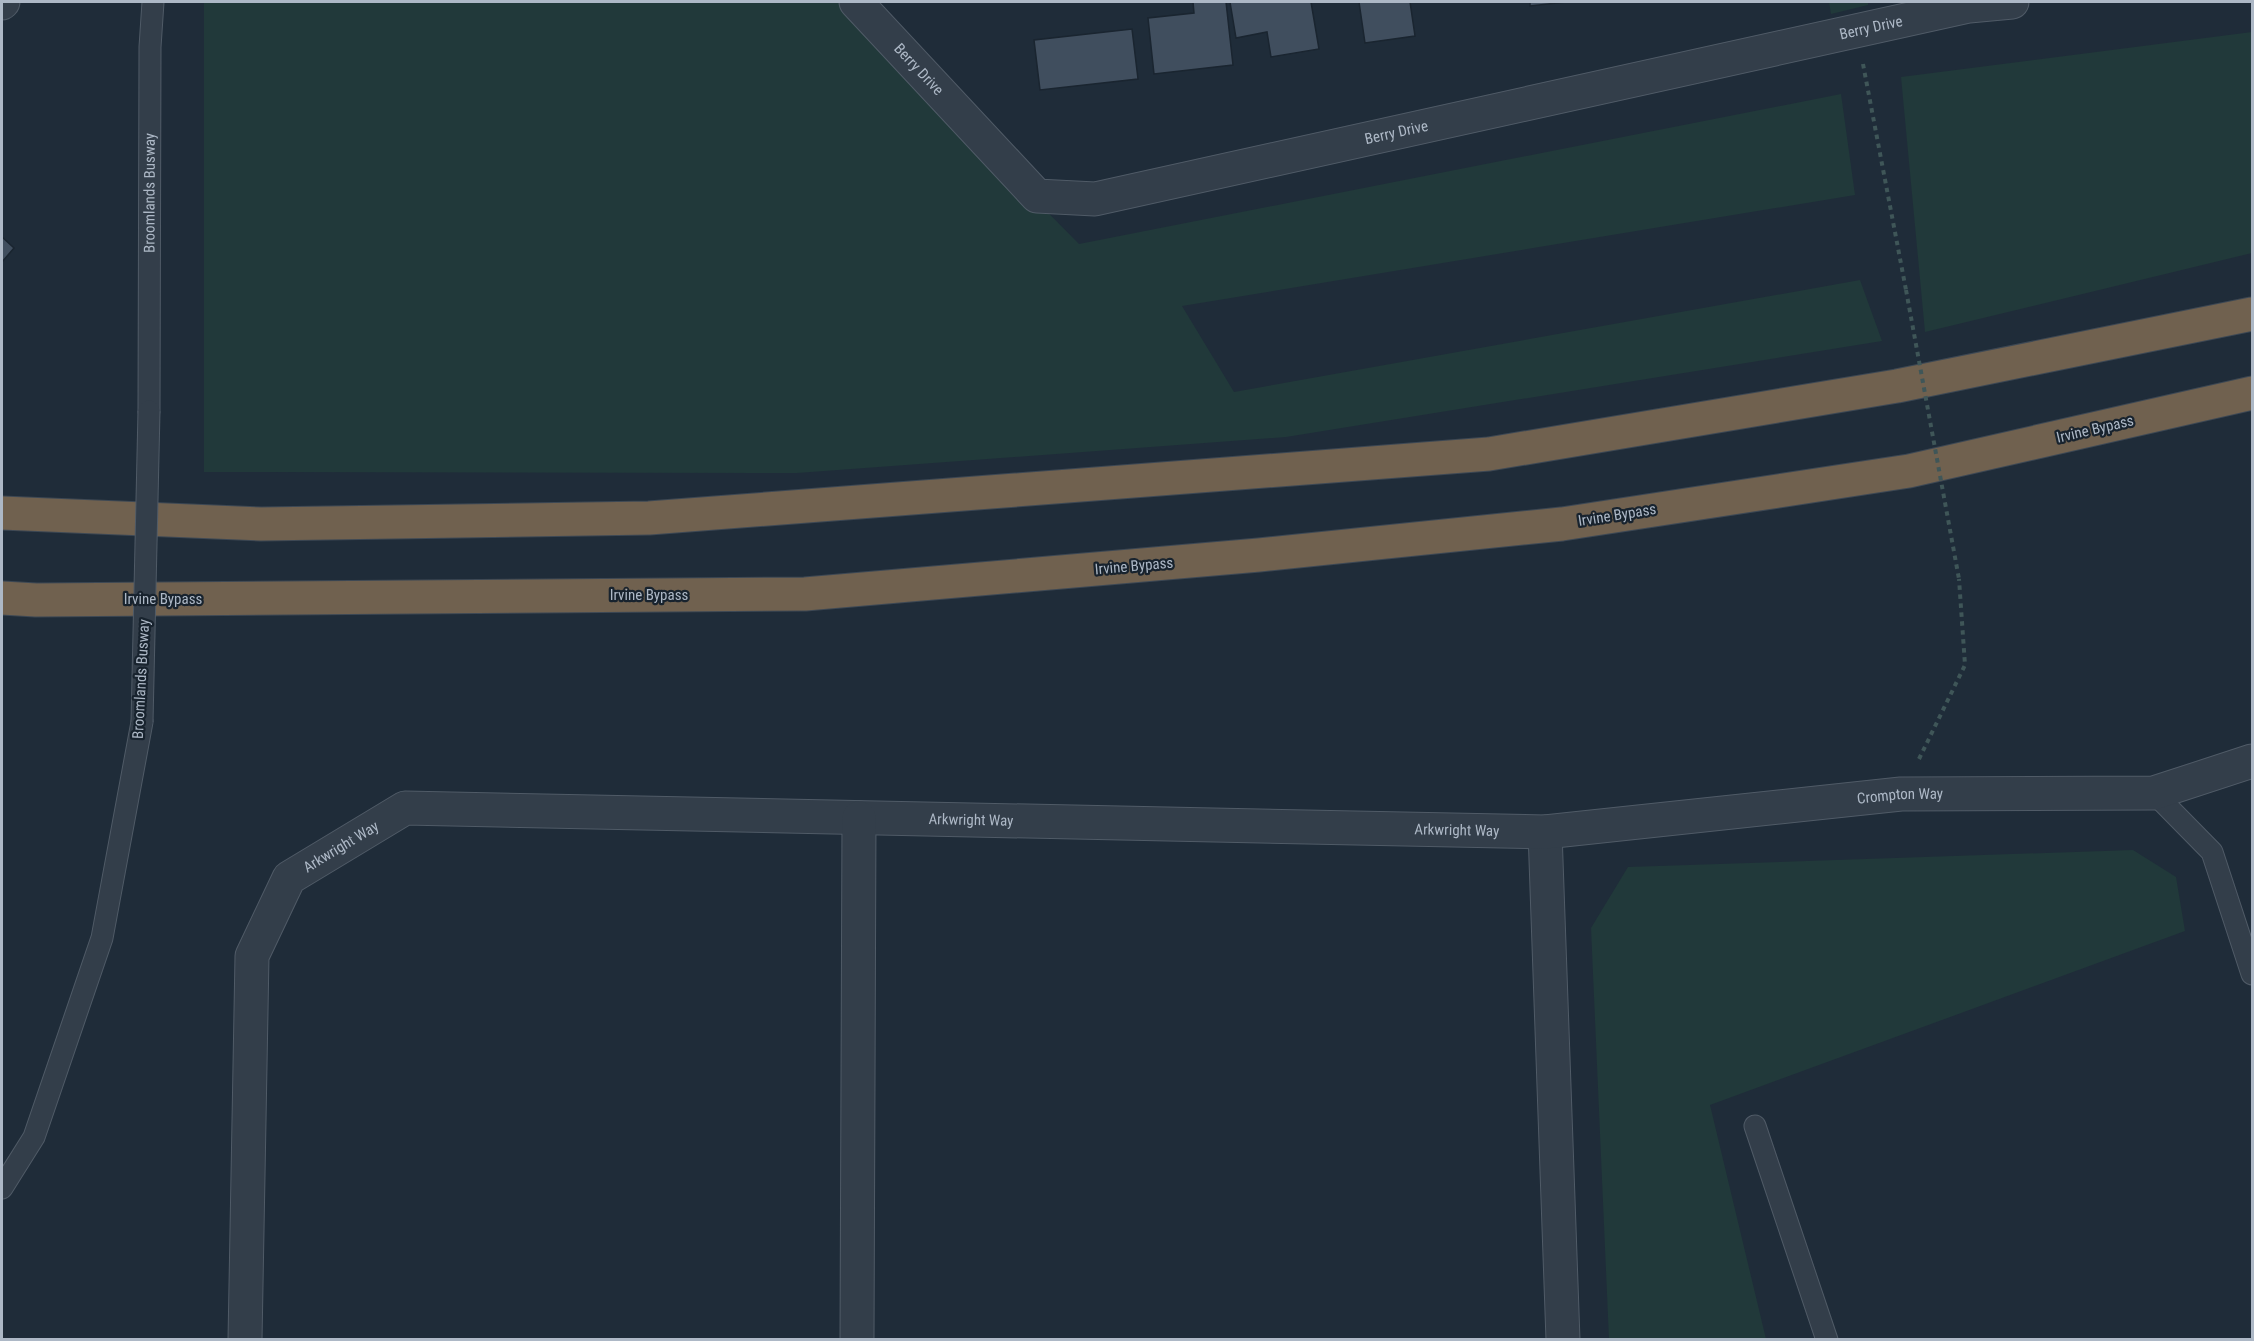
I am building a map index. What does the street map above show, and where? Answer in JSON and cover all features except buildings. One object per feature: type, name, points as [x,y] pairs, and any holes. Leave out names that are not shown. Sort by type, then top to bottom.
[{"type":"highway","points":[[2,513],[261,524],[649,518],[1489,454],[1897,386],[2253,314]]},
{"type":"highway","name":"Irvine Bypass","points":[[2,598],[36,600],[805,594],[1258,555],[1562,524],[1909,471],[2253,393]]},
{"type":"street","name":"Berry Drive","points":[[856,2],[1037,196],[1095,199],[1969,6],[2012,2]]},
{"type":"street","name":"Crompton Way","points":[[1545,832],[1901,795],[2154,793],[2253,761]]},
{"type":"street","name":"Arkwright Way","points":[[245,1340],[252,956],[289,878],[405,808],[1545,832]]},
{"type":"street","points":[[857,1340],[859,818]]},
{"type":"street","points":[[1545,832],[1563,1340]]},
{"type":"lane","name":"Broomlands Busway","points":[[2,1188],[34,1137],[102,938],[142,722],[149,411],[150,58],[153,2]]},
{"type":"lane","points":[[2154,793],[2212,852],[2253,974]]},
{"type":"lane","points":[[1755,1126],[1827,1340]]},
{"type":"path","points":[[1857,31],[1959,579],[1965,665],[1901,795]]},
{"type":"green space","points":[[204,2],[840,2],[1079,244],[1841,94],[1855,195],[1182,306],[1234,392],[1860,280],[1882,341],[1286,437],[797,473],[204,472]]},
{"type":"green space","points":[[1829,2],[1868,2],[1868,5],[1831,14]]},
{"type":"green space","points":[[2252,32],[2252,253],[1925,332],[1901,77]]},
{"type":"green space","points":[[2133,850],[2176,877],[2185,931],[1710,1105],[1766,1339],[1609,1339],[1591,928],[1628,867]]}]
